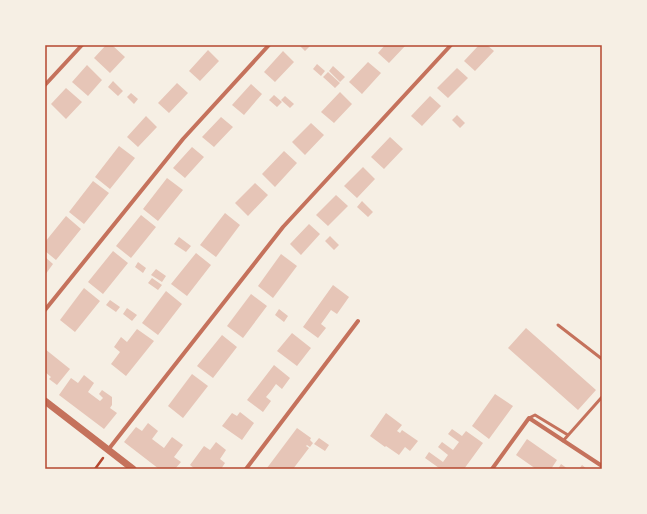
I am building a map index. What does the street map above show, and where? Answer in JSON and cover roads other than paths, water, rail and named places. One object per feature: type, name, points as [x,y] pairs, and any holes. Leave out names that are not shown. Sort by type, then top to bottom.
[{"type":"street","points":[[45,85],[82,45]]},
{"type":"street","points":[[45,310],[183,139],[269,45]]},
{"type":"street","points":[[108,450],[282,227],[451,45]]},
{"type":"street","points":[[246,469],[358,321]]},
{"type":"street","points":[[45,401],[133,469]]},
{"type":"street","points":[[492,469],[529,418],[602,466]]},
{"type":"lane","points":[[558,325],[602,359]]},
{"type":"lane","points":[[563,441],[602,397]]},
{"type":"lane","points":[[529,418],[535,415],[568,435]]}]
